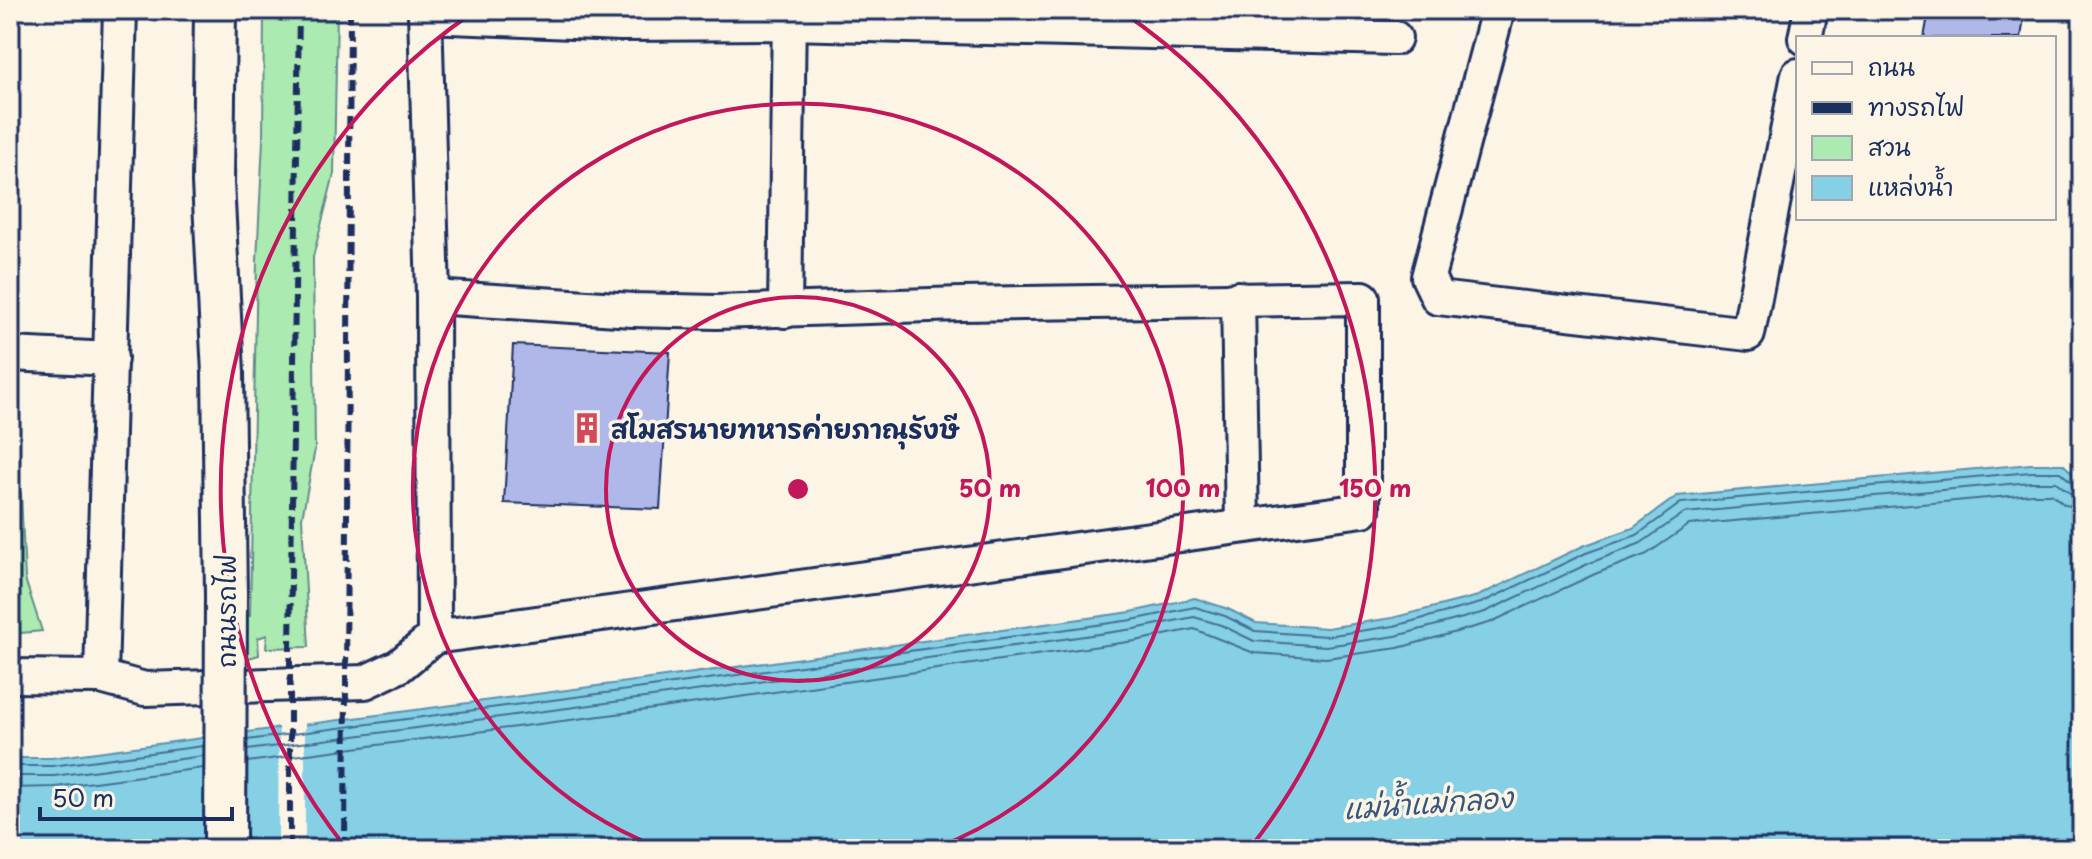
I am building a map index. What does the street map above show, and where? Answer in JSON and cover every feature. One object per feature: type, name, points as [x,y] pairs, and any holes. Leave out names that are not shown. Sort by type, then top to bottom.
[{"type":"main road","name":"ถนนรถไฟ","points":[[215,10],[213,183],[223,373],[225,849]]},
{"type":"main road","name":"ถนนรถไฟ","points":[[223,373],[239,155],[242,10]]},
{"type":"street","points":[[101,677],[120,10]]},
{"type":"street","points":[[1498,10],[1428,277],[1438,298],[1748,334],[1796,85]]},
{"type":"street","points":[[1805,36],[1811,10]]},
{"type":"street","points":[[434,637],[433,297],[425,13],[788,17],[1395,38]]},
{"type":"street","points":[[785,311],[788,17]]},
{"type":"street","points":[[10,676],[101,677],[145,689],[365,682],[399,666],[434,637],[1363,510],[1363,298],[961,304],[785,311],[633,310],[433,297]]},
{"type":"street","points":[[1238,298],[1242,525]]},
{"type":"street","points":[[10,354],[111,359]]},
{"type":"green space","points":[[264,10],[337,10],[334,174],[313,257],[315,449],[302,518],[309,647],[266,648],[267,635],[258,638],[259,655],[239,661],[241,619],[250,615]]},
{"type":"green space","points":[[10,468],[21,494],[25,579],[42,631],[10,634]]},
{"type":"water","name":"แม่น้ำแม่กลอง","points":[[2031,464],[2063,464],[2082,482],[2082,849],[10,849],[10,758],[51,758],[650,679],[1131,612],[1195,598],[1256,623],[1327,628],[1392,618],[1478,596],[1583,546],[1633,528],[1677,496]]},
{"type":"pier","points":[[305,720],[305,844],[314,844],[318,849],[254,849],[260,843],[278,842],[279,724]]},
{"type":"building","points":[[1929,10],[2025,10],[2021,36],[1924,36]]},
{"type":"building","name":"สโมสรนายทหารค่ายภาณุรังษี","points":[[513,345],[670,352],[660,509],[504,503]]},
{"type":"railway","points":[[290,849],[299,10]]},
{"type":"railway","points":[[345,849],[350,10]]},
{"type":"place","name":"สโมสรนายทหารค่ายภาณุรังษี","points":[[587,428]]}]
